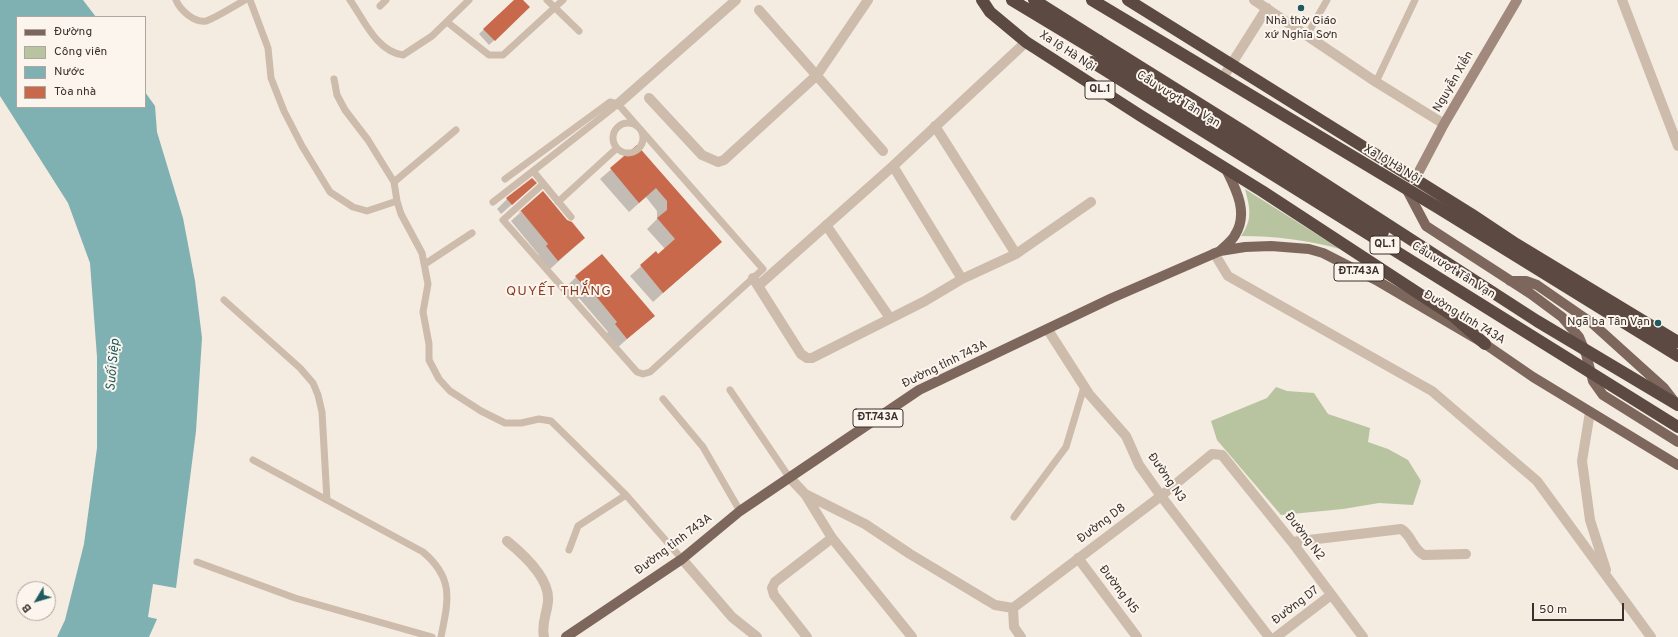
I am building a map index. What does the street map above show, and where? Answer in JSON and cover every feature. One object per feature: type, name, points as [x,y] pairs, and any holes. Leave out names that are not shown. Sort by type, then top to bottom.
[{"type":"highway","name":"Xa lộ Hà Nội","points":[[982,0],[990,12],[1026,42],[1226,169]]},
{"type":"highway","name":"Xa lộ Hà Nội","points":[[1012,0],[1069,35],[1096,58]]},
{"type":"highway","name":"Cầu vượt Tân Vạn","points":[[1034,0],[1243,131],[1537,321],[1678,405]]},
{"type":"highway","name":"Xa lộ Hà Nội","points":[[1092,0],[1408,192],[1437,207],[1678,356]]},
{"type":"highway","name":"Xa lộ Hà Nội","points":[[1128,0],[1415,179],[1516,244],[1678,342]]},
{"type":"highway","name":"Cầu vượt Tân Vạn","points":[[1096,58],[1678,417]]},
{"type":"highway","name":"Cầu vượt Tân Vạn","points":[[1096,58],[1266,172],[1678,427]]},
{"type":"highway","name":"QL.1","points":[[1226,169],[1453,316],[1485,344]]},
{"type":"highway","points":[[1408,192],[1415,179]]},
{"type":"main road","name":"Nguyễn Xiển","points":[[1415,179],[1444,124],[1517,0]]},
{"type":"main road","name":"Đường tỉnh 743A","points":[[1217,252],[1235,235],[1241,218],[1239,196],[1226,169]]},
{"type":"main road","points":[[1408,192],[1426,226],[1531,294],[1562,317],[1579,337],[1586,354],[1593,381],[1603,395],[1678,442]]},
{"type":"main road","name":"Đường tỉnh 743A","points":[[566,637],[682,559],[740,511],[919,390],[1048,330],[1112,298],[1217,252],[1245,247],[1271,246],[1309,249],[1323,253],[1376,280],[1485,344],[1533,377],[1678,465]]},
{"type":"main road","points":[[1510,281],[1526,281],[1538,285],[1592,323],[1664,388],[1678,405]]},
{"type":"street","points":[[618,104],[736,0]]},
{"type":"street","points":[[649,98],[702,155],[718,162],[724,160],[817,75],[868,0]]},
{"type":"street","points":[[1254,0],[1376,82],[1444,124]]},
{"type":"street","points":[[1622,0],[1678,146]]},
{"type":"street","points":[[1222,79],[1267,8]]},
{"type":"street","points":[[759,10],[883,151]]},
{"type":"street","points":[[1026,42],[893,166],[826,225],[755,282],[801,354],[807,358],[812,358],[925,301],[962,279],[1016,254],[1091,202]]},
{"type":"street","points":[[935,126],[1016,254]]},
{"type":"street","points":[[893,166],[962,279]]},
{"type":"street","points":[[826,225],[890,318]]},
{"type":"street","points":[[1217,252],[1228,276],[1432,391],[1537,481],[1652,637]]},
{"type":"street","name":"Đường N3","points":[[1048,330],[1084,387],[1126,436],[1139,465],[1161,496],[1269,637]]},
{"type":"street","points":[[1590,412],[1582,461],[1590,520],[1608,578]]},
{"type":"street","name":"Đường D8","points":[[1013,608],[1161,496],[1212,454],[1222,455]]},
{"type":"street","name":"Đường N2","points":[[1222,455],[1292,542],[1363,637]]},
{"type":"street","points":[[789,477],[805,494],[832,538],[912,637]]},
{"type":"street","points":[[805,494],[865,524],[910,554],[995,605],[1013,608],[1014,627],[1021,637]]},
{"type":"street","points":[[1292,542],[1401,529],[1407,532],[1418,552],[1424,555],[1466,554]]},
{"type":"street","points":[[807,637],[774,595],[772,588],[775,582],[832,538]]},
{"type":"street","points":[[507,541],[528,558],[544,583],[549,599],[543,620],[544,637]]},
{"type":"street","name":"Đường N5","points":[[1078,558],[1137,637]]},
{"type":"street","points":[[682,559],[732,617],[757,637]]},
{"type":"street","name":"Đường D7","points":[[1276,637],[1332,595]]},
{"type":"lane","points":[[176,0],[188,15],[194,19],[205,21],[245,0]]},
{"type":"lane","points":[[250,0],[268,48],[271,78],[284,111],[302,146],[330,192],[353,207],[367,210],[397,201]]},
{"type":"lane","points":[[350,0],[380,45],[389,52],[397,55],[403,55],[412,51],[447,22],[470,0]]},
{"type":"lane","points":[[380,6],[386,0]]},
{"type":"lane","points":[[547,0],[579,30]]},
{"type":"lane","points":[[447,22],[489,55],[503,55],[563,0]]},
{"type":"lane","points":[[1307,35],[1326,0]]},
{"type":"lane","points":[[1376,82],[1415,0]]},
{"type":"lane","points":[[334,80],[338,95],[345,110],[368,140],[394,182],[401,214],[422,253],[428,284],[423,312],[429,344],[429,360],[439,378],[450,391],[481,412],[505,423],[521,423],[539,419],[551,421],[626,495],[682,559]]},
{"type":"lane","points":[[505,179],[610,102],[618,104],[763,269],[755,282],[650,372],[643,374],[636,372],[503,220],[543,184]]},
{"type":"lane","points":[[493,202],[618,104]]},
{"type":"lane","points":[[632,123],[640,129],[643,138],[640,148],[636,151],[626,153],[617,148],[613,140],[613,134],[618,126],[632,123]]},
{"type":"lane","points":[[394,182],[456,130]]},
{"type":"lane","points":[[558,202],[617,148]]},
{"type":"lane","points":[[533,171],[571,217]]},
{"type":"lane","points":[[425,264],[472,233]]},
{"type":"lane","points":[[224,300],[300,368],[313,383],[318,395],[322,412],[326,500]]},
{"type":"lane","points":[[1014,517],[1066,447],[1084,387]]},
{"type":"lane","points":[[730,390],[789,477]]},
{"type":"lane","points":[[663,400],[703,447],[740,511]]},
{"type":"lane","points":[[253,460],[423,552],[436,563],[447,591],[448,600],[441,637]]},
{"type":"lane","points":[[569,550],[578,526],[626,495]]},
{"type":"lane","points":[[197,562],[295,598],[432,637]]},
{"type":"green space","points":[[1245,189],[1340,249],[1291,239],[1241,236],[1249,219],[1249,208]]},
{"type":"green space","points":[[1276,387],[1287,391],[1314,393],[1328,414],[1370,428],[1368,442],[1388,449],[1408,460],[1421,481],[1413,505],[1379,503],[1343,509],[1281,515],[1217,440],[1211,421],[1267,398]]},
{"type":"water","name":"Suối Siệp","points":[[0,0],[83,0],[95,16],[16,16],[16,108],[146,108],[146,93],[155,106],[157,132],[183,218],[195,281],[202,338],[196,431],[176,588],[153,584],[148,617],[157,619],[149,637],[57,637],[65,620],[84,544],[97,448],[97,357],[90,263],[68,203],[0,96]]},
{"type":"building","points":[[514,0],[523,0],[530,7],[495,41],[483,29]]},
{"type":"building","points":[[637,145],[722,242],[663,293],[640,265],[656,251],[658,254],[675,239],[657,218],[667,210],[667,201],[656,188],[639,203],[610,168]]},
{"type":"building","points":[[532,178],[537,183],[512,205],[506,198]]},
{"type":"building","points":[[543,191],[567,220],[572,222],[585,238],[558,261],[546,246],[548,244],[521,211],[518,213]]},
{"type":"building","points":[[602,254],[655,316],[627,339],[615,324],[617,322],[590,289],[588,291],[575,276]]},
{"type":"place","name":"Nhà thờ Giáo xứ Nghĩa Sơn","points":[[1301,8]]},
{"type":"place","name":"Ngã ba Tân Vạn","points":[[1658,323]]},
{"type":"district","name":"QUYẾT THẮNG","points":[[559,292]]}]
